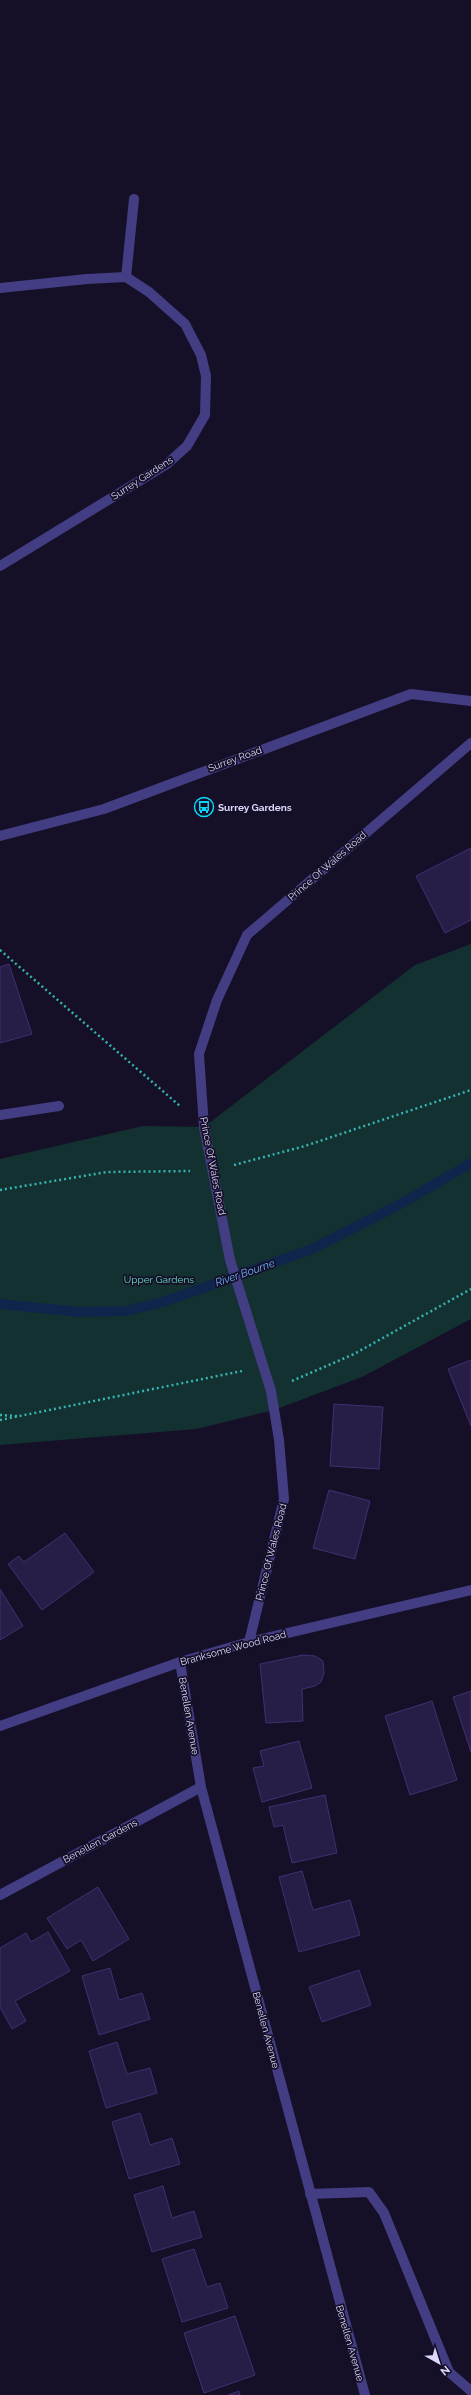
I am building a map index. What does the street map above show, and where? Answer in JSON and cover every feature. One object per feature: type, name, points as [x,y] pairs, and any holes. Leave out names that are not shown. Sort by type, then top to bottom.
[{"type":"street","points":[[0,288],[87,278],[126,277],[134,199]]},
{"type":"street","name":"Surrey Gardens","points":[[0,566],[167,464],[187,446],[205,415],[206,376],[201,355],[193,337],[184,324],[165,306],[149,292],[126,277]]},
{"type":"street","name":"Surrey Road","points":[[0,836],[104,809],[411,694],[471,701]]},
{"type":"street","name":"Prince Of Wales Road","points":[[249,1642],[284,1499],[271,1391],[230,1260],[214,1171],[204,1127],[199,1054],[217,1000],[247,935],[471,743]]},
{"type":"street","points":[[0,1115],[59,1106]]},
{"type":"street","name":"Branksome Wood Road","points":[[0,1726],[180,1662],[249,1642],[471,1590]]},
{"type":"street","name":"Benellen Avenue","points":[[180,1662],[201,1787],[365,2395]]},
{"type":"street","name":"Benellen Gardens","points":[[0,1895],[201,1787]]},
{"type":"street","points":[[310,2194],[369,2192],[384,2213],[449,2372],[471,2392]]},
{"type":"path","points":[[0,950],[204,1127]]},
{"type":"path","points":[[0,1190],[107,1172],[214,1171],[305,1146],[471,1090]]},
{"type":"path","points":[[271,1391],[354,1354],[471,1289]]},
{"type":"path","points":[[0,1420],[264,1367]]},
{"type":"path","points":[[0,1415],[21,1416]]},
{"type":"green space","name":"Upper Gardens","points":[[471,944],[471,1319],[362,1377],[274,1410],[196,1429],[0,1445],[0,1159],[143,1126],[204,1127],[415,965]]},
{"type":"building","points":[[471,848],[471,920],[445,933],[416,876]]},
{"type":"building","points":[[9,964],[32,1034],[0,1043],[0,967]]},
{"type":"building","points":[[471,1360],[471,1426],[448,1369]]},
{"type":"building","points":[[334,1404],[383,1407],[379,1469],[330,1466]]},
{"type":"building","points":[[329,1490],[370,1501],[355,1559],[313,1548]]},
{"type":"building","points":[[65,1533],[94,1572],[42,1610],[8,1564],[19,1556],[24,1562]]},
{"type":"building","points":[[0,1589],[23,1626],[0,1640]]},
{"type":"building","points":[[303,1655],[315,1656],[323,1661],[324,1673],[321,1682],[315,1686],[302,1689],[303,1721],[266,1723],[260,1664]]},
{"type":"building","points":[[471,1691],[471,1752],[453,1697]]},
{"type":"building","points":[[432,1701],[457,1780],[410,1795],[385,1716]]},
{"type":"building","points":[[299,1741],[312,1788],[262,1802],[253,1768],[264,1766],[260,1751]]},
{"type":"building","points":[[325,1795],[337,1853],[292,1863],[283,1825],[274,1827],[269,1807]]},
{"type":"building","points":[[302,1871],[313,1910],[350,1900],[360,1935],[299,1952],[279,1877]]},
{"type":"building","points":[[98,1887],[129,1939],[93,1961],[81,1940],[67,1949],[47,1918]]},
{"type":"building","points":[[48,1932],[70,1971],[15,2001],[26,2021],[12,2029],[0,2007],[0,1948],[26,1933],[31,1942]]},
{"type":"building","points":[[110,1968],[119,2000],[142,1993],[150,2019],[99,2035],[82,1976]]},
{"type":"building","points":[[359,1970],[371,2005],[322,2022],[309,1987]]},
{"type":"building","points":[[117,2042],[127,2074],[150,2068],[157,2093],[106,2108],[89,2051]]},
{"type":"building","points":[[140,2113],[150,2145],[172,2138],[180,2164],[129,2179],[112,2122]]},
{"type":"building","points":[[163,2186],[172,2218],[194,2211],[202,2237],[152,2252],[134,2195]]},
{"type":"building","points":[[194,2249],[207,2287],[220,2283],[228,2308],[182,2322],[162,2259]]},
{"type":"building","points":[[235,2316],[255,2375],[204,2393],[184,2333]]},
{"type":"building","points":[[239,2391],[240,2395],[228,2395]]},
{"type":"waterway","name":"River Bourne","points":[[0,1304],[79,1312],[126,1311],[163,1302],[312,1249],[406,1201],[471,1163]]},
{"type":"place","name":"Surrey Gardens","points":[[204,807]]}]
